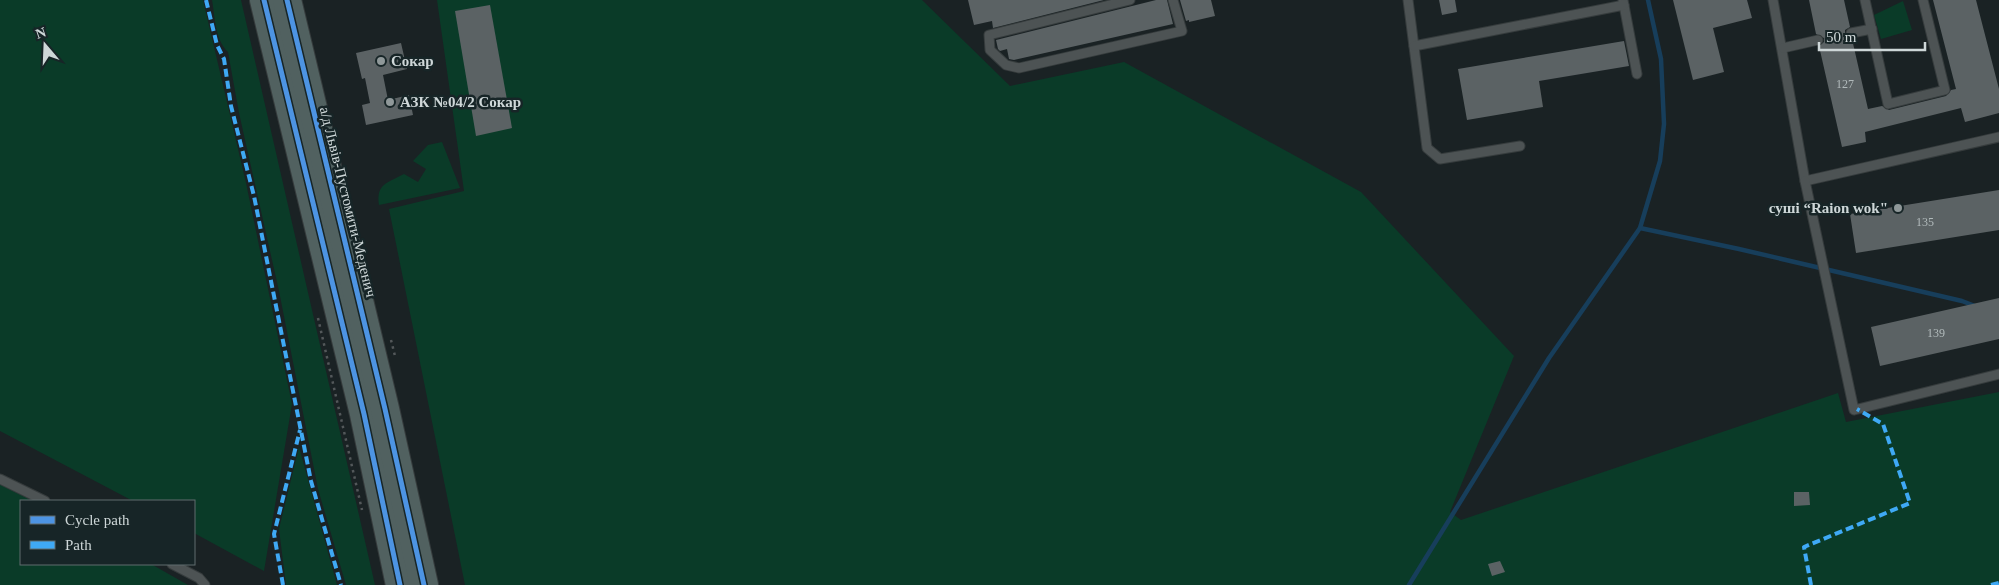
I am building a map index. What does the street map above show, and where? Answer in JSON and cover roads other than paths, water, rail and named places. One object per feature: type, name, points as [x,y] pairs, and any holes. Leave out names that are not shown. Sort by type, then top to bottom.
[{"type":"main road","points":[[264,0],[364,414],[400,585]]},
{"type":"main road","name":"а/д Львів-Пустомити-Меденич","points":[[287,0],[386,409],[424,585]]},
{"type":"lane","points":[[1130,0],[989,35],[990,50],[1006,65],[1019,68],[1182,31],[1174,0]]},
{"type":"lane","points":[[1408,0],[1427,148],[1440,159],[1520,146]]},
{"type":"lane","points":[[1773,0],[1805,180],[1854,410],[1999,374]]},
{"type":"lane","points":[[1865,0],[1888,104],[1945,90],[1923,0]]},
{"type":"lane","points":[[1414,46],[1623,2],[1637,74]]},
{"type":"lane","points":[[1851,33],[1872,28]]},
{"type":"lane","points":[[1783,48],[1818,40]]},
{"type":"lane","points":[[1805,180],[1999,137]]},
{"type":"lane","points":[[0,479],[43,500]]},
{"type":"lane","points":[[174,565],[199,578],[205,585]]},
{"type":"waterway","points":[[1409,585],[1549,358],[1640,228],[1660,161],[1664,124],[1661,59],[1648,0]]},
{"type":"waterway","points":[[1640,228],[1739,249],[1962,301],[1975,306]]},
{"type":"place","name":"Сокар","points":[[381,61]]},
{"type":"place","name":"АЗК №04/2 Сокар","points":[[390,102]]},
{"type":"place","name":"суші “Raion wok\"","points":[[1898,208]]}]
